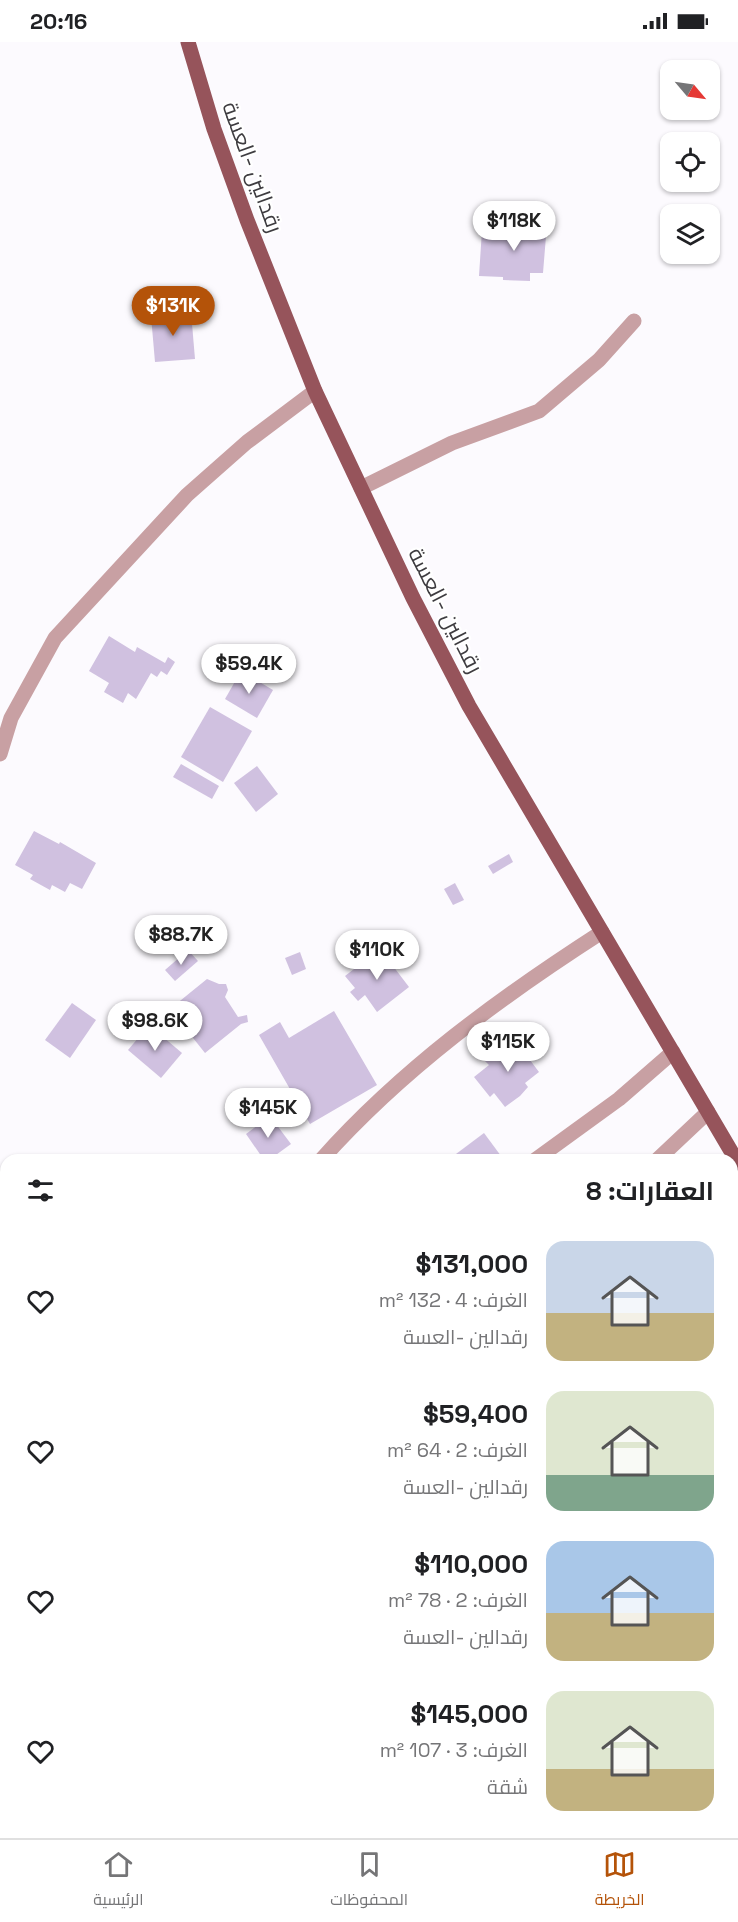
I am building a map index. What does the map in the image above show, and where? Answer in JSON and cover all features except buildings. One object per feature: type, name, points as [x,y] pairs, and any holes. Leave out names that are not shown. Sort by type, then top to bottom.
[{"type":"main road","name":"رقدالين -العسة","points":[[188,42],[214,129],[247,220],[315,391],[413,598],[469,706],[733,1154]]},
{"type":"street","points":[[361,488],[452,443],[539,411],[599,360],[634,321]]},
{"type":"street","points":[[0,754],[11,718],[55,638],[187,495],[247,442],[315,391]]},
{"type":"street","points":[[327,1154],[383,1095],[503,998],[602,932]]},
{"type":"street","points":[[543,1154],[619,1099],[673,1052]]},
{"type":"street","points":[[663,1154],[708,1112]]}]
